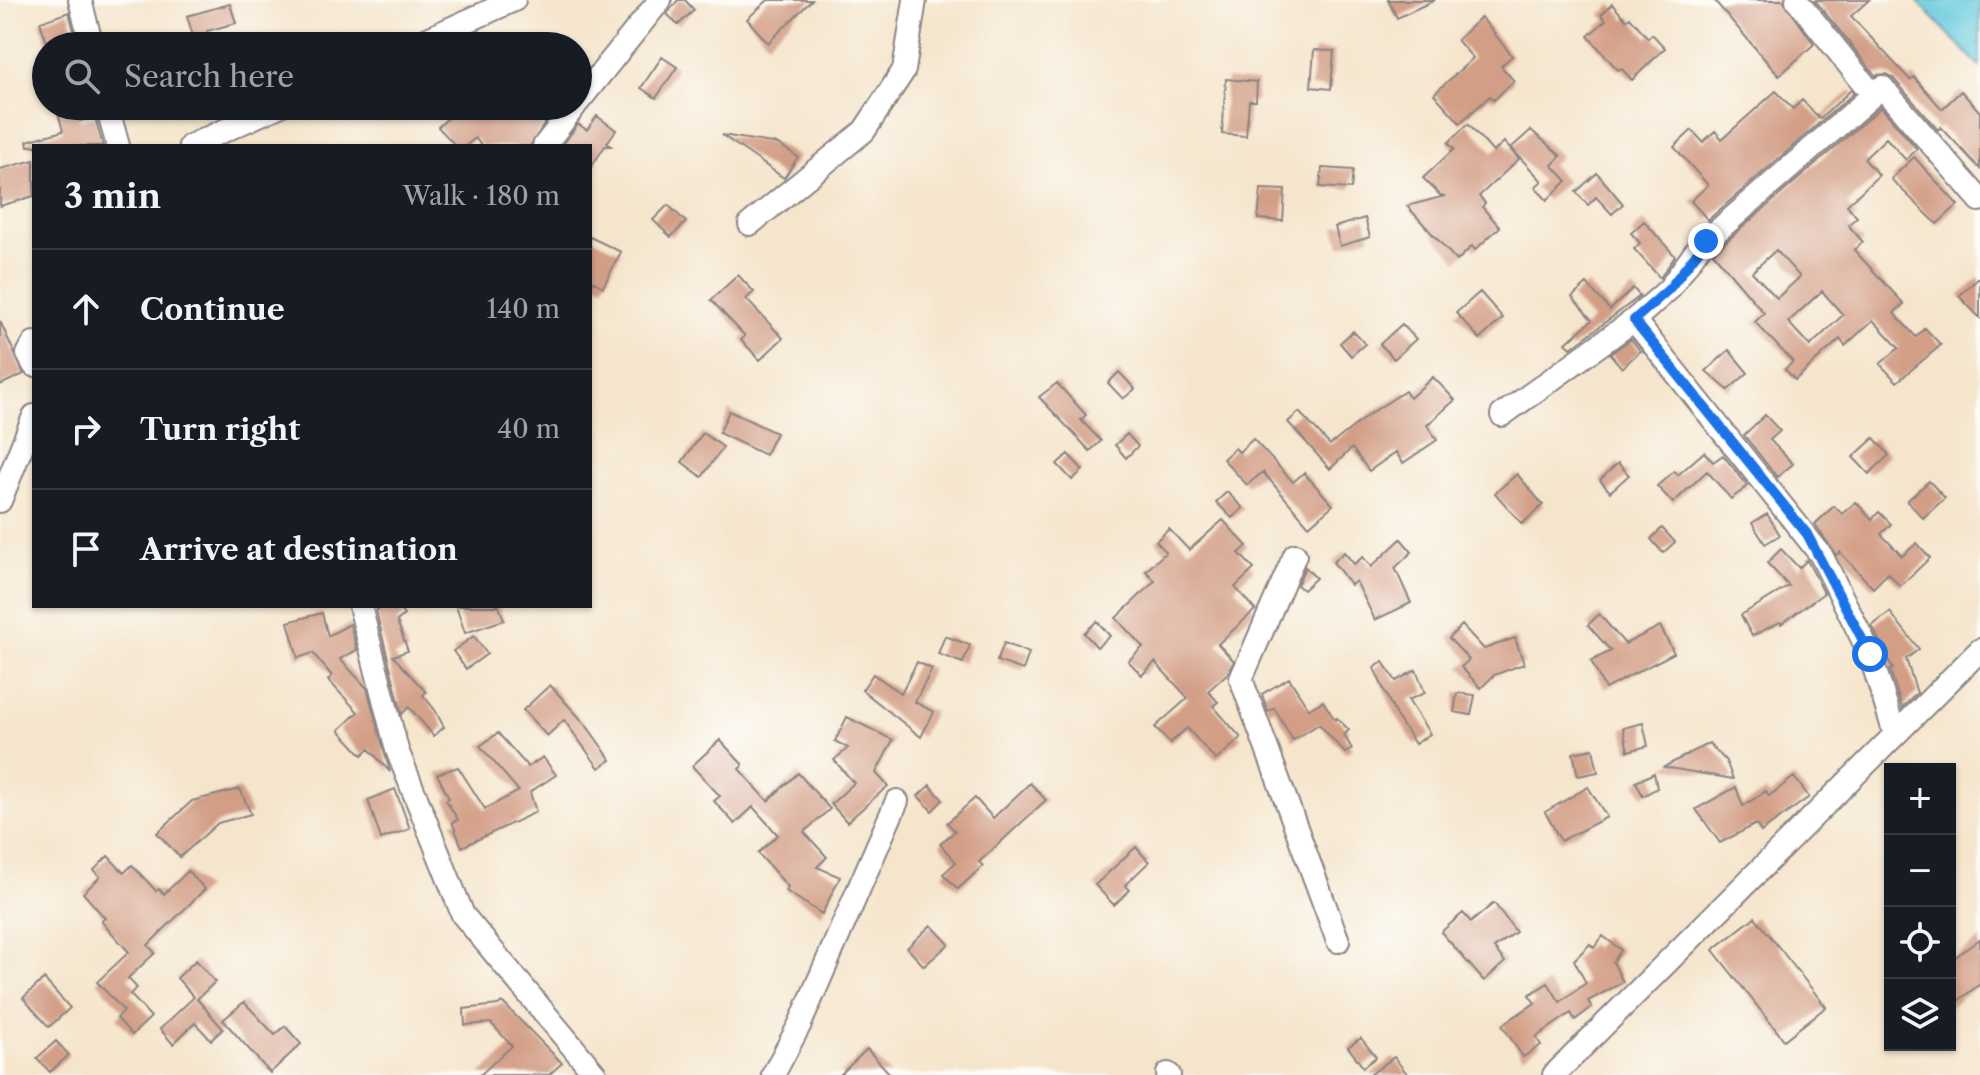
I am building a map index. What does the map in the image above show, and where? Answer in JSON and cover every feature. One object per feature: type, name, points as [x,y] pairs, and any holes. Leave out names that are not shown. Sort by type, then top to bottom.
[{"type":"street","points":[[80,0],[88,32]]},
{"type":"street","points":[[443,32],[514,0]]},
{"type":"street","points":[[592,84],[660,0]]},
{"type":"street","points":[[750,224],[864,131],[904,70],[915,0]]},
{"type":"street","points":[[1797,0],[1873,95]]},
{"type":"street","points":[[1502,415],[1634,320],[1669,289],[1699,247],[1882,87],[1980,200]]},
{"type":"street","points":[[111,120],[117,144]]},
{"type":"street","points":[[194,144],[248,120]]},
{"type":"street","points":[[546,144],[564,120]]},
{"type":"street","points":[[1634,320],[1821,555],[1870,654],[1895,734]]},
{"type":"street","points":[[0,501],[32,421]]},
{"type":"street","points":[[1295,555],[1241,679],[1338,941]]},
{"type":"street","points":[[361,608],[397,750],[463,915],[596,1075]]},
{"type":"street","points":[[1554,1075],[1980,650]]},
{"type":"street","points":[[773,1075],[800,1024],[897,801]]},
{"type":"water","points":[[1916,0],[1980,0],[1980,67]]},
{"type":"building","points":[[678,0],[685,0],[694,10],[678,25],[667,14]]},
{"type":"building","points":[[768,0],[812,0],[768,43],[747,19]]},
{"type":"building","points":[[1388,0],[1435,0],[1397,18]]},
{"type":"building","points":[[1714,0],[1783,0],[1814,44],[1779,76]]},
{"type":"building","points":[[1815,0],[1869,0],[1851,16],[1910,80],[1914,77],[1942,109],[1961,91],[1980,112],[1980,169],[1941,127],[1938,130],[1893,78],[1886,74],[1875,75]]},
{"type":"building","points":[[230,4],[236,23],[207,32],[192,32],[187,16]]},
{"type":"building","points":[[1612,4],[1626,20],[1630,17],[1648,38],[1652,34],[1665,48],[1632,80],[1621,68],[1618,70],[1588,36],[1606,20],[1601,15]]},
{"type":"building","points":[[69,12],[74,32],[43,32],[40,22]]},
{"type":"building","points":[[1481,17],[1512,56],[1501,66],[1514,81],[1494,100],[1490,96],[1460,123],[1434,94],[1473,58],[1457,40]]},
{"type":"building","points":[[1314,50],[1334,51],[1331,89],[1311,87]]},
{"type":"building","points":[[662,57],[677,67],[656,98],[641,88]]},
{"type":"building","points":[[1226,79],[1257,82],[1256,101],[1249,101],[1246,136],[1222,134]]},
{"type":"building","points":[[1851,90],[1854,93],[1708,220],[1691,201],[1708,185],[1674,147],[1692,130],[1703,142],[1715,131],[1722,139],[1776,91],[1793,109],[1802,100],[1820,119]]},
{"type":"building","points":[[1881,107],[1917,149],[1906,160],[1886,138],[1864,159],[1879,175],[1847,205],[1857,217],[1848,225],[1863,242],[1854,250],[1904,304],[1894,313],[1916,337],[1925,328],[1941,345],[1897,382],[1880,364],[1899,348],[1873,320],[1845,346],[1840,339],[1795,380],[1785,369],[1793,362],[1755,322],[1764,313],[1713,253]],"holes":[[[1776,250],[1800,277],[1777,298],[1752,272]],[[1822,291],[1843,315],[1810,346],[1788,322]]]},
{"type":"building","points":[[597,116],[616,130],[607,143],[611,146],[605,146],[592,166],[592,144],[563,144],[578,124],[587,130]]},
{"type":"building","points":[[60,120],[96,120],[102,144],[28,146],[27,141],[63,131]]},
{"type":"building","points":[[446,120],[547,120],[531,144],[480,144],[475,138],[468,144],[454,144],[438,127]]},
{"type":"building","points":[[1468,124],[1493,152],[1504,142],[1519,159],[1479,196],[1485,203],[1482,207],[1500,227],[1475,250],[1472,246],[1457,261],[1407,206],[1445,196],[1423,178],[1454,149],[1448,143]]},
{"type":"building","points":[[1531,130],[1561,156],[1552,165],[1567,181],[1547,200],[1535,187],[1542,181],[1511,148]]},
{"type":"building","points":[[722,135],[778,144],[798,157],[784,178]]},
{"type":"building","points":[[1914,157],[1958,205],[1937,224],[1891,179]]},
{"type":"building","points":[[32,161],[32,197],[0,206],[0,169]]},
{"type":"building","points":[[1322,168],[1353,170],[1351,189],[1320,187]]},
{"type":"building","points":[[1597,173],[1623,204],[1612,214],[1596,197],[1588,205],[1576,192]]},
{"type":"building","points":[[1261,189],[1285,190],[1283,221],[1258,219]]},
{"type":"building","points":[[668,205],[686,222],[671,237],[653,220]]},
{"type":"building","points":[[1365,218],[1370,237],[1340,246],[1335,227]]},
{"type":"building","points":[[1644,221],[1675,256],[1660,278],[1634,249],[1640,243],[1631,233]]},
{"type":"building","points":[[592,238],[621,252],[603,287],[592,281]]},
{"type":"building","points":[[738,275],[754,292],[746,299],[783,338],[760,360],[741,340],[745,336],[711,300]]},
{"type":"building","points":[[1980,277],[1980,318],[1959,296]]},
{"type":"building","points":[[1587,284],[1610,310],[1633,288],[1640,296],[1571,348],[1566,343],[1592,320],[1572,297]]},
{"type":"building","points":[[1480,292],[1503,318],[1480,339],[1456,313]]},
{"type":"building","points":[[0,321],[24,374],[0,385]]},
{"type":"building","points":[[1402,324],[1416,339],[1394,359],[1380,344]]},
{"type":"building","points":[[1353,331],[1365,344],[1351,356],[1340,343]]},
{"type":"building","points":[[1631,339],[1640,351],[1622,368],[1610,354]]},
{"type":"building","points":[[1729,350],[1748,373],[1728,390],[1706,371]]},
{"type":"building","points":[[1119,372],[1135,389],[1123,399],[1108,383]]},
{"type":"building","points":[[1433,377],[1455,400],[1427,425],[1437,440],[1403,463],[1396,452],[1369,471],[1352,448],[1330,469],[1288,422],[1299,412],[1330,445],[1405,391],[1410,398]]},
{"type":"building","points":[[1057,383],[1086,415],[1081,420],[1101,441],[1090,451],[1039,397]]},
{"type":"building","points":[[729,411],[776,433],[765,455],[719,433]]},
{"type":"building","points":[[1765,415],[1780,431],[1770,440],[1793,464],[1777,477],[1744,435]]},
{"type":"building","points":[[703,433],[723,447],[702,477],[682,462]]},
{"type":"building","points":[[1127,434],[1138,446],[1126,458],[1115,445]]},
{"type":"building","points":[[1874,438],[1889,455],[1869,474],[1853,457]]},
{"type":"building","points":[[1253,439],[1293,482],[1304,473],[1333,505],[1309,526],[1263,472],[1247,485],[1223,459],[1235,448],[1239,452]]},
{"type":"building","points":[[1704,452],[1713,462],[1723,455],[1748,486],[1731,499],[1707,471],[1673,503],[1657,486],[1674,471],[1678,475]]},
{"type":"building","points":[[1068,454],[1083,470],[1072,480],[1057,464]]},
{"type":"building","points":[[1618,463],[1629,475],[1610,492],[1600,480]]},
{"type":"building","points":[[1517,474],[1543,505],[1522,524],[1495,493]]},
{"type":"building","points":[[1929,481],[1945,498],[1923,518],[1907,501]]},
{"type":"building","points":[[1227,492],[1243,508],[1232,518],[1216,502]]},
{"type":"building","points":[[1856,502],[1872,519],[1879,512],[1891,524],[1881,534],[1902,556],[1917,543],[1930,558],[1900,586],[1888,573],[1873,588],[1840,552],[1836,555],[1815,524],[1834,506],[1842,514]]},
{"type":"building","points":[[1767,514],[1780,535],[1765,544],[1752,523]]},
{"type":"building","points":[[1223,520],[1247,546],[1239,553],[1254,569],[1235,587],[1255,610],[1218,644],[1234,661],[1229,672],[1208,691],[1218,702],[1213,706],[1241,738],[1216,760],[1187,728],[1170,743],[1155,727],[1188,698],[1155,662],[1142,675],[1128,661],[1143,647],[1116,618],[1155,581],[1146,571],[1166,552],[1156,541],[1169,529],[1189,550]]},
{"type":"building","points":[[1662,528],[1675,542],[1663,553],[1651,539]]},
{"type":"building","points":[[1401,539],[1412,552],[1395,568],[1411,603],[1375,620],[1356,581],[1351,585],[1333,562],[1344,552],[1354,564],[1363,557],[1371,567]]},
{"type":"building","points":[[1781,549],[1799,568],[1807,560],[1824,593],[1781,624],[1752,636],[1741,615],[1789,586],[1767,563]]},
{"type":"building","points":[[1305,567],[1316,578],[1303,590],[1297,585]]},
{"type":"building","points":[[379,608],[399,608],[404,615],[397,621],[408,651],[393,656],[426,692],[423,695],[444,727],[434,736],[409,707],[402,714],[376,611]]},
{"type":"building","points":[[457,608],[500,608],[504,620],[465,633]]},
{"type":"building","points":[[1890,612],[1919,649],[1906,659],[1917,693],[1902,708],[1890,670],[1893,669],[1872,626]]},
{"type":"building","points":[[322,613],[328,636],[350,624],[357,650],[340,659],[367,688],[390,772],[369,749],[362,755],[339,730],[358,712],[328,680],[332,676],[313,653],[298,658],[288,622]]},
{"type":"building","points":[[1599,614],[1625,644],[1660,626],[1674,653],[1605,689],[1591,661],[1611,651],[1588,625]]},
{"type":"building","points":[[1097,621],[1110,636],[1097,647],[1084,633]]},
{"type":"building","points":[[1462,625],[1484,649],[1515,638],[1524,664],[1494,675],[1481,688],[1461,667],[1469,660],[1449,638]]},
{"type":"building","points":[[474,636],[487,654],[466,669],[453,651]]},
{"type":"building","points":[[945,636],[970,645],[963,663],[938,654]]},
{"type":"building","points":[[1004,643],[1029,653],[1023,670],[997,661]]},
{"type":"building","points":[[917,662],[932,669],[915,702],[934,712],[921,737],[862,690],[873,674],[901,693]]},
{"type":"building","points":[[1383,662],[1396,681],[1416,670],[1425,693],[1408,700],[1430,734],[1415,744],[1395,714],[1374,668]]},
{"type":"building","points":[[1289,678],[1309,709],[1323,701],[1335,720],[1337,718],[1349,730],[1344,735],[1352,749],[1345,753],[1319,724],[1293,740],[1274,708],[1268,712],[1262,694]]},
{"type":"building","points":[[550,685],[586,725],[611,760],[599,768],[564,720],[547,736],[523,710]]},
{"type":"building","points":[[1457,693],[1475,695],[1471,715],[1454,712]]},
{"type":"building","points":[[847,717],[893,740],[876,773],[888,786],[847,822],[831,804],[854,783],[834,760],[848,748],[835,741]]},
{"type":"building","points":[[1643,723],[1648,746],[1628,751],[1623,728]]},
{"type":"building","points":[[498,733],[528,767],[543,757],[556,775],[530,792],[536,812],[462,847],[452,822],[458,820],[446,800],[449,798],[437,774],[458,767],[485,809],[519,791],[480,746]]},
{"type":"building","points":[[720,740],[743,765],[739,769],[768,801],[798,773],[830,809],[804,832],[827,857],[817,867],[840,877],[822,914],[786,891],[788,887],[758,853],[778,835],[753,807],[735,824],[714,801],[720,796],[692,766]]},
{"type":"building","points":[[1709,743],[1726,761],[1733,779],[1664,767]]},
{"type":"building","points":[[1593,749],[1598,772],[1578,776],[1573,753]]},
{"type":"building","points":[[1654,773],[1657,788],[1643,796],[1636,782]]},
{"type":"building","points":[[1794,777],[1809,797],[1761,832],[1756,824],[1720,843],[1696,809],[1736,787],[1743,806],[1766,791],[1769,796]]},
{"type":"building","points":[[1030,783],[1046,800],[979,862],[983,866],[958,889],[943,874],[956,862],[940,844],[955,831],[947,823],[975,798],[993,818]]},
{"type":"building","points":[[930,785],[943,800],[932,811],[918,796]]},
{"type":"building","points":[[1588,787],[1607,817],[1561,841],[1545,812]]},
{"type":"building","points":[[240,789],[251,814],[218,823],[180,857],[157,833],[192,801]]},
{"type":"building","points":[[395,789],[410,829],[381,839],[368,800]]},
{"type":"building","points":[[1136,847],[1149,862],[1125,885],[1130,890],[1114,905],[1095,885]]},
{"type":"building","points":[[108,856],[124,873],[132,865],[156,891],[159,889],[164,894],[188,871],[205,889],[148,945],[155,953],[128,978],[137,988],[130,994],[151,1017],[132,1035],[117,1018],[124,1011],[97,982],[129,952],[101,921],[105,918],[83,893],[100,877],[94,870]]},
{"type":"building","points":[[1494,903],[1516,932],[1494,948],[1505,962],[1484,981],[1441,932],[1463,913],[1471,922]]},
{"type":"building","points":[[1755,917],[1826,1007],[1784,1040],[1713,950]]},
{"type":"building","points":[[931,925],[949,944],[924,966],[907,948]]},
{"type":"building","points":[[1603,936],[1621,950],[1613,962],[1623,982],[1588,1001],[1592,1007],[1575,1020],[1571,1013],[1536,1037],[1541,1045],[1523,1057],[1502,1025],[1535,1003],[1529,995],[1548,983],[1560,1002],[1586,983],[1574,960],[1590,944],[1594,948]]},
{"type":"building","points":[[1980,939],[1980,984],[1956,1002],[1956,979],[1956,957]]},
{"type":"building","points":[[196,960],[215,982],[197,999],[223,1029],[211,1040],[195,1023],[173,1044],[160,1029],[194,997],[177,978]]},
{"type":"building","points":[[44,979],[70,1008],[49,1027],[23,998]]},
{"type":"building","points":[[244,1002],[275,1035],[285,1026],[301,1044],[270,1073],[223,1020]]},
{"type":"building","points":[[502,1002],[562,1063],[549,1075],[480,1075],[512,1046],[491,1023],[465,1025],[464,1009]]},
{"type":"building","points":[[1361,1038],[1376,1057],[1363,1067],[1348,1047]]},
{"type":"building","points":[[56,1041],[69,1055],[50,1072],[37,1058]]},
{"type":"building","points":[[867,1049],[891,1075],[840,1075]]},
{"type":"building","points":[[1394,1057],[1408,1075],[1370,1075]]},
{"type":"route","points":[[1706,241],[1669,289],[1634,320],[1807,534],[1821,555],[1870,654]]}]
